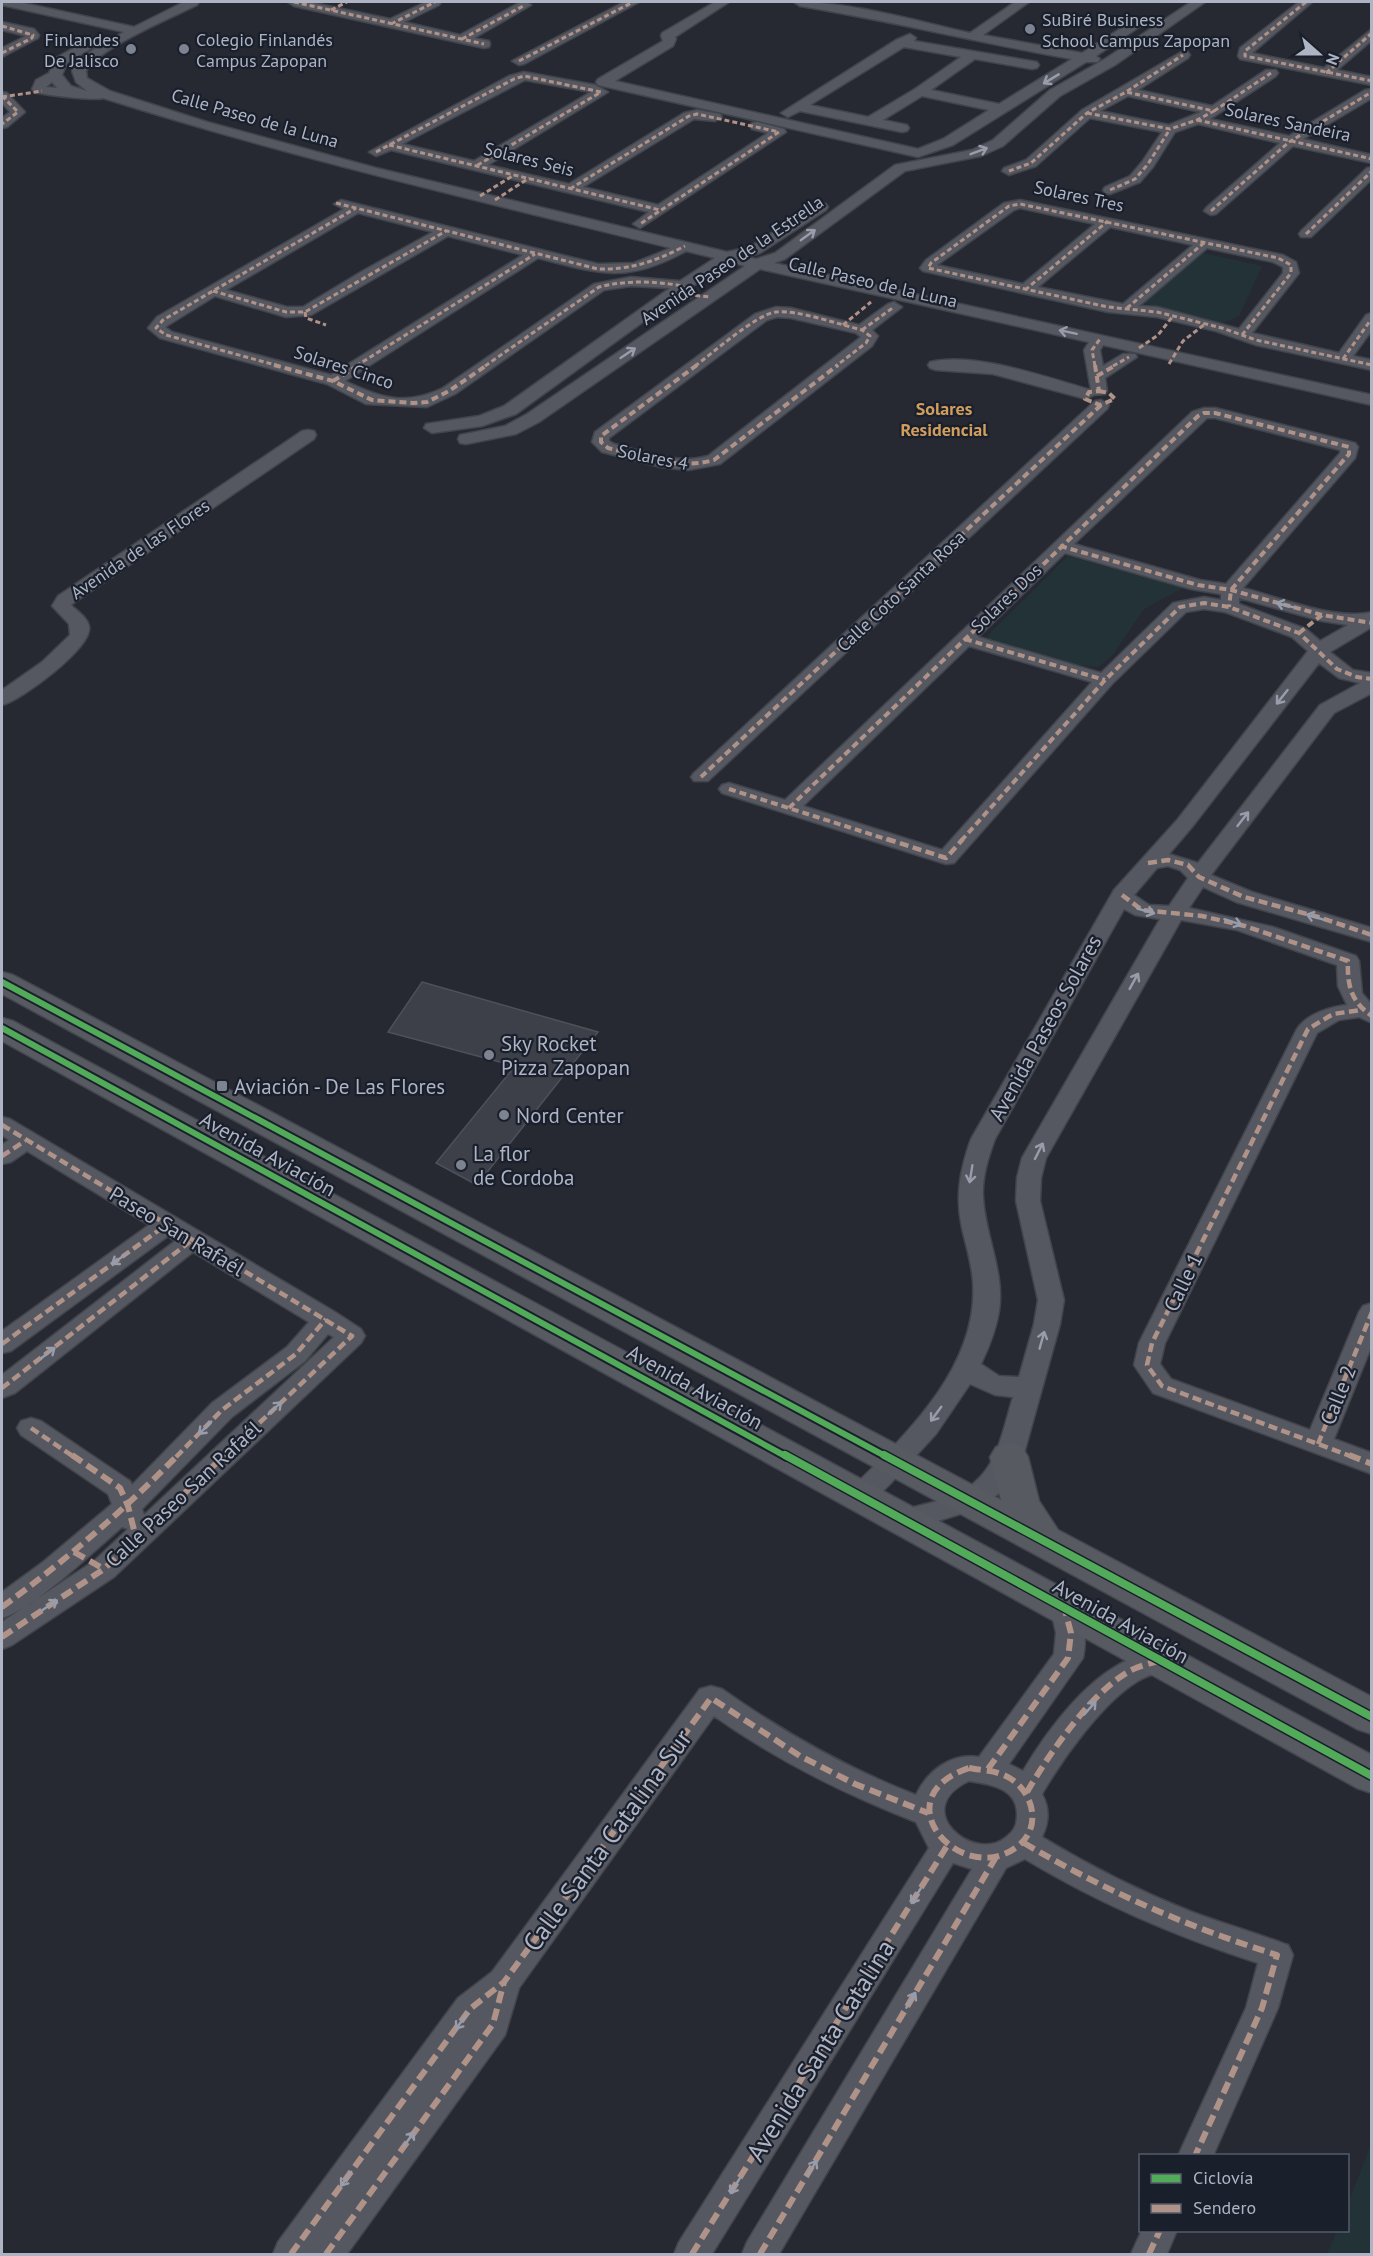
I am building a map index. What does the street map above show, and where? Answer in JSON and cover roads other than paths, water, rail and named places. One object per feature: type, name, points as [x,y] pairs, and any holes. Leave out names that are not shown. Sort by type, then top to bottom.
[{"type":"main road","name":"Avenida Aviación","points":[[2,982],[1371,1717]]},
{"type":"main road","name":"Avenida Aviación","points":[[2,1028],[905,1520],[1158,1661],[1369,1770]]},
{"type":"main road","points":[[1009,1457],[1012,1483],[1024,1514],[1046,1543]]},
{"type":"street","points":[[4,2],[137,31]]},
{"type":"street","points":[[41,89],[55,75],[62,61],[70,54],[170,2]]},
{"type":"street","points":[[90,87],[81,80],[78,73],[80,66],[99,51],[193,2]]},
{"type":"street","points":[[294,2],[484,44]]},
{"type":"street","points":[[331,10],[347,2]]},
{"type":"street","points":[[391,24],[435,2]]},
{"type":"street","points":[[462,39],[525,4],[519,2]]},
{"type":"street","points":[[519,61],[626,2]]},
{"type":"street","points":[[723,2],[667,36],[670,39],[668,44],[603,82],[918,153]]},
{"type":"street","points":[[800,2],[1110,62]]},
{"type":"street","points":[[972,37],[1023,2]]},
{"type":"street","name":"Avenida Paseo de la Estrella","points":[[466,439],[494,434],[523,424],[751,269],[780,256],[893,166],[976,153],[998,143],[1055,93],[1110,62],[1199,2]]},
{"type":"street","points":[[1306,2],[1245,51],[1245,56],[1326,73],[1371,87]]},
{"type":"street","name":"Avenida Paseo de la Estrella","points":[[432,428],[494,418],[510,410],[682,286],[721,261],[755,250],[893,166],[918,153],[948,142],[1086,58],[1152,14]]},
{"type":"street","points":[[2,26],[33,35],[32,38],[2,53]]},
{"type":"street","points":[[1326,73],[1371,33]]},
{"type":"street","points":[[903,128],[793,110],[905,40],[1032,65]]},
{"type":"street","points":[[870,122],[920,92],[973,55]]},
{"type":"street","points":[[1009,171],[1031,163],[1087,112],[1126,92],[1183,55]]},
{"type":"street","points":[[1215,111],[1271,73]]},
{"type":"street","points":[[55,75],[62,86],[75,92]]},
{"type":"street","name":"Solares Seis","points":[[476,166],[601,92],[595,89],[524,76],[514,79],[383,148],[476,166],[660,210]]},
{"type":"street","points":[[2,95],[41,89],[75,92],[90,87]]},
{"type":"street","name":"Calle Paseo de la Luna","points":[[90,87],[202,125],[489,201],[685,246],[721,261]]},
{"type":"street","points":[[1211,211],[1289,142],[1371,87]]},
{"type":"street","name":"Calle Paseo de la Luna","points":[[75,92],[128,101]]},
{"type":"street","points":[[920,92],[1002,109]]},
{"type":"street","name":"Solares Sandeira","points":[[1126,92],[1215,111]]},
{"type":"street","points":[[2,95],[18,112],[2,124]]},
{"type":"street","name":"Solares Sandeira","points":[[1170,129],[1215,111]]},
{"type":"street","points":[[1087,112],[1170,129],[1148,164],[1135,179],[1110,189]]},
{"type":"street","points":[[570,189],[689,116],[697,114],[779,132],[640,224]]},
{"type":"street","name":"Solares Sandeira","points":[[1197,120],[1371,159]]},
{"type":"street","name":"Calle Paseo de la Luna","points":[[372,171],[384,182],[458,203],[489,201],[670,254],[721,261],[894,307],[1096,344]]},
{"type":"street","points":[[1306,234],[1371,171]]},
{"type":"street","points":[[489,201],[522,177]]},
{"type":"street","points":[[458,203],[489,201],[522,177]]},
{"type":"street","points":[[336,203],[586,267],[617,270],[682,286],[691,296],[710,297]]},
{"type":"street","name":"Solares Tres","points":[[1242,335],[1291,273],[1291,265],[1278,258],[1020,204],[1009,206],[931,263],[928,268],[1108,307],[1173,316],[1256,340],[1371,365]]},
{"type":"street","name":"Solares Cinco","points":[[356,208],[163,320],[156,328],[166,335],[333,381],[372,400],[399,404],[427,402],[449,391],[599,287],[632,274]]},
{"type":"street","points":[[1025,290],[1108,221]]},
{"type":"street","name":"Solares Cinco","points":[[213,291],[286,312],[305,312],[319,306],[366,274],[446,231]]},
{"type":"street","points":[[1127,308],[1205,243]]},
{"type":"street","points":[[632,274],[685,246]]},
{"type":"street","points":[[333,381],[535,254]]},
{"type":"street","points":[[586,267],[599,273],[602,280],[599,287]]},
{"type":"street","name":"Calle Paseo de la Luna","points":[[751,269],[1134,353],[1371,400]]},
{"type":"street","points":[[843,326],[871,302]]},
{"type":"street","points":[[862,330],[894,307]]},
{"type":"street","points":[[305,312],[306,318],[326,326]]},
{"type":"street","name":"Solares 4","points":[[776,312],[791,313],[862,330],[870,336],[866,343],[714,460],[699,466],[681,466],[608,448],[601,442],[602,436],[762,317],[776,312]]},
{"type":"street","name":"Calle Coto Santa Rosa","points":[[701,777],[1134,353],[1156,338],[1173,316]]},
{"type":"street","points":[[1343,359],[1371,318]]},
{"type":"street","points":[[1172,360],[1183,341],[1205,324]]},
{"type":"street","points":[[936,365],[984,366],[1096,392],[1096,344]]},
{"type":"street","name":"Calle Paseo de la Luna","points":[[1172,360],[1371,414]]},
{"type":"street","points":[[555,378],[579,386]]},
{"type":"street","points":[[1060,546],[1204,412],[1341,443],[1349,447],[1349,454],[1230,599]]},
{"type":"street","name":"Avenida de las Flores","points":[[2,699],[67,651],[79,638],[81,628],[75,618],[61,606],[65,600],[308,435]]},
{"type":"street","name":"Solares Dos","points":[[1369,621],[1230,599],[1180,607],[1105,680],[965,639],[1060,546],[1198,585],[1230,599],[1299,633],[1330,665],[1344,674],[1358,679],[1371,679]]},
{"type":"street","points":[[1299,633],[1322,615]]},
{"type":"street","name":"Avenida Paseos Solares","points":[[861,1496],[897,1461],[930,1422],[967,1365],[980,1338],[987,1309],[986,1283],[970,1208],[970,1176],[974,1160],[988,1128],[1122,895],[1185,823],[1318,651],[1369,621]]},
{"type":"street","points":[[789,808],[965,639]]},
{"type":"street","points":[[729,789],[946,858],[1105,680]]},
{"type":"street","points":[[905,1520],[970,1502],[996,1482],[1004,1471],[1047,1324],[1051,1300],[1028,1201],[1029,1178],[1035,1158],[1158,938],[1199,877],[1327,709],[1371,685]]},
{"type":"street","points":[[1148,863],[1168,860],[1188,865],[1199,877],[1244,897],[1318,917],[1371,935]]},
{"type":"street","points":[[1122,895],[1133,907],[1154,914],[1175,912],[1219,917],[1348,961],[1347,985],[1366,1013]]},
{"type":"street","name":"Calle 1","points":[[1366,1013],[1333,1014],[1308,1029],[1152,1343],[1147,1365],[1162,1386],[1371,1464]]},
{"type":"street","points":[[2,1156],[9,1132]]},
{"type":"street","name":"Paseo San Rafaél","points":[[9,1132],[352,1336]]},
{"type":"street","points":[[2,1344],[166,1225]]},
{"type":"street","points":[[2,1388],[192,1240]]},
{"type":"street","name":"Calle 2","points":[[1318,1444],[1371,1312]]},
{"type":"street","name":"Calle Paseo San Rafaél","points":[[2,1607],[74,1552],[128,1506],[222,1410],[296,1354],[326,1319]]},
{"type":"street","name":"Calle Paseo San Rafaél","points":[[2,1637],[104,1569],[352,1336]]},
{"type":"street","points":[[967,1365],[975,1375],[1000,1387],[1016,1388],[1029,1385]]},
{"type":"street","points":[[31,1428],[120,1488],[128,1506],[136,1538]]},
{"type":"street","points":[[74,1552],[104,1569]]},
{"type":"street","points":[[988,1768],[1068,1658],[1072,1644],[1071,1629],[1065,1610]]},
{"type":"street","points":[[1027,1792],[1051,1751],[1108,1686],[1129,1671],[1158,1661]]},
{"type":"street","name":"Calle Santa Catalina Sur","points":[[291,2254],[470,2009],[504,1983],[711,1698],[759,1732],[812,1763],[868,1790],[928,1813]]},
{"type":"street","points":[[760,2254],[1010,1850],[1032,1831],[1035,1818],[1033,1805],[1027,1792],[1010,1777],[988,1768],[969,1768],[952,1773],[938,1783],[930,1797],[928,1813],[934,1831],[947,1846],[970,1857],[1010,1850],[1170,1919],[1277,1955],[1262,2008],[1195,2154]]},
{"type":"street","name":"Avenida Santa Catalina","points":[[692,2254],[947,1846]]},
{"type":"street","name":"Calle Santa Catalina Sur","points":[[326,2254],[493,2024],[504,1983]]},
{"type":"street","points":[[1149,2254],[1159,2232]]},
{"type":"place","name":"SuBiré Business School Campus Zapopan","points":[[1030,29]]},
{"type":"place","name":"Finlandes De Jalisco","points":[[131,49]]},
{"type":"place","name":"Colegio Finlandés Campus Zapopan","points":[[184,49]]},
{"type":"place","name":"Sky Rocket Pizza Zapopan","points":[[489,1055]]},
{"type":"place","name":"Aviación - De Las Flores","points":[[222,1086]]},
{"type":"place","name":"Nord Center","points":[[504,1115]]},
{"type":"place","name":"La flor de Cordoba","points":[[461,1165]]},
{"type":"district","name":"Solares Residencial","points":[[944,418]]}]
